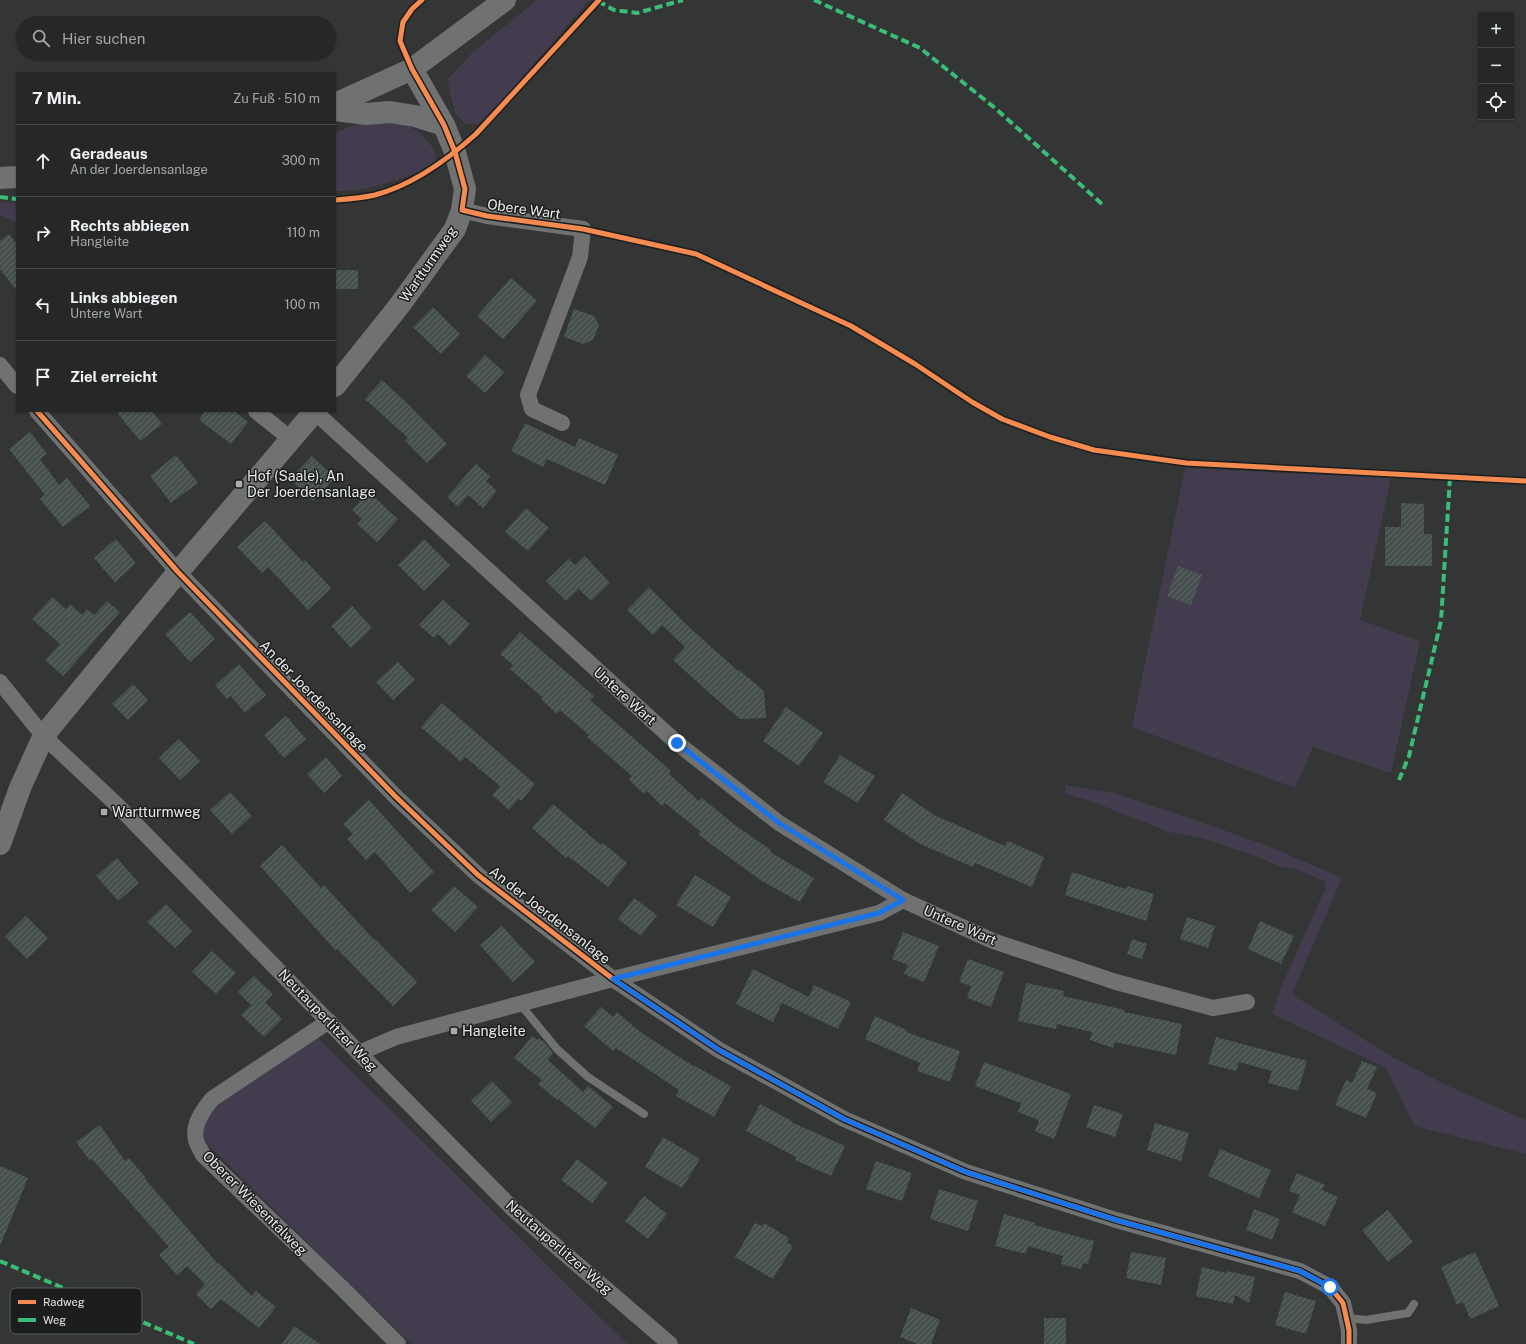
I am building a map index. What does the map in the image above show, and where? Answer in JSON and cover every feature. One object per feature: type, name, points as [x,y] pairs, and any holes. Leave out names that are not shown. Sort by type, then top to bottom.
[{"type":"street","points":[[336,104],[412,69],[506,0]]},
{"type":"street","name":"Wartturmweg","points":[[336,385],[399,306],[456,229],[462,210],[465,189],[456,152],[444,125],[412,69]]},
{"type":"street","points":[[336,110],[366,114],[390,112],[415,116],[444,125]]},
{"type":"street","points":[[0,178],[16,177]]},
{"type":"street","name":"Obere Wart","points":[[462,210],[487,216],[583,229],[580,257],[528,395],[532,409],[562,423]]},
{"type":"street","points":[[0,366],[16,385]]},
{"type":"street","name":"An der Joerdensanlage","points":[[38,412],[178,572],[395,796],[478,875],[613,979],[719,1050],[844,1119],[966,1172],[1116,1220],[1300,1271],[1330,1287],[1343,1304],[1349,1330],[1348,1344]]},
{"type":"street","points":[[257,412],[291,439]]},
{"type":"street","points":[[0,844],[20,788],[44,735],[178,572],[314,412]]},
{"type":"street","name":"Untere Wart","points":[[316,412],[677,743],[779,823],[903,900],[993,941],[1116,982],[1213,1008],[1247,1002]]},
{"type":"street","name":"Neutauperlitzer Weg","points":[[0,682],[44,735],[115,803],[514,1210],[670,1344]]},
{"type":"street","points":[[359,1053],[396,1037],[613,979],[879,913],[903,900]]},
{"type":"street","name":"Oberer Wiesentalweg","points":[[329,1021],[212,1099],[202,1110],[196,1126],[196,1140],[203,1155],[341,1287],[398,1344]]},
{"type":"lane","points":[[520,1004],[557,1049],[588,1077],[644,1114]]},
{"type":"lane","points":[[1346,1318],[1366,1320],[1408,1313],[1414,1304]]},
{"type":"shaded area","points":[[537,0],[589,0],[506,97],[478,124],[465,124],[455,113],[448,79],[473,52]]},
{"type":"shaded area","points":[[379,121],[394,122],[409,126],[430,143],[436,155],[435,160],[432,165],[419,172],[399,179],[360,190],[336,191],[336,133],[352,126]]},
{"type":"shaded area","points":[[0,202],[16,203],[16,222],[0,215]]},
{"type":"shaded area","points":[[1185,468],[1391,478],[1360,620],[1420,641],[1391,773],[1313,747],[1295,788],[1132,727]]},
{"type":"shaded area","points":[[1066,785],[1113,793],[1189,818],[1268,846],[1342,878],[1293,992],[1298,998],[1394,1058],[1448,1086],[1526,1120],[1526,1154],[1414,1126],[1386,1068],[1272,1014],[1282,985],[1325,889],[1326,882],[1296,869],[1280,867],[1261,858],[1202,838],[1169,832],[1088,800],[1065,794]]},
{"type":"shaded area","points":[[317,1037],[627,1344],[411,1344],[210,1147],[202,1135],[205,1110]]},
{"type":"building","points":[[9,234],[16,243],[16,290],[0,269],[0,241]]},
{"type":"building","points":[[336,270],[358,270],[358,289],[336,289]]},
{"type":"building","points":[[511,278],[537,301],[503,339],[477,316]]},
{"type":"building","points":[[433,307],[460,334],[441,354],[413,327]]},
{"type":"building","points":[[574,309],[594,316],[599,325],[593,340],[583,344],[564,337]]},
{"type":"building","points":[[485,355],[504,372],[485,393],[466,376]]},
{"type":"building","points":[[382,380],[447,444],[427,463],[405,441],[408,438],[365,399]]},
{"type":"building","points":[[117,412],[153,412],[162,424],[140,441]]},
{"type":"building","points":[[204,412],[235,412],[248,422],[231,444],[199,420]]},
{"type":"building","points":[[525,423],[575,447],[579,438],[618,455],[605,485],[547,459],[543,467],[511,451]]},
{"type":"building","points":[[30,432],[47,454],[40,459],[59,485],[67,478],[90,506],[63,527],[40,499],[45,495],[9,449]]},
{"type":"building","points":[[176,455],[198,483],[171,503],[150,476]]},
{"type":"building","points":[[312,456],[335,478],[313,501],[290,479]]},
{"type":"building","points":[[476,464],[490,476],[486,481],[497,491],[483,508],[468,495],[458,507],[447,497]]},
{"type":"building","points":[[369,492],[398,519],[377,542],[357,524],[362,519],[352,510]]},
{"type":"building","points":[[1401,503],[1424,504],[1424,534],[1432,534],[1432,566],[1385,566],[1385,527],[1401,527]]},
{"type":"building","points":[[526,508],[549,528],[528,551],[505,532]]},
{"type":"building","points":[[265,521],[303,562],[305,560],[331,588],[308,610],[268,567],[262,573],[237,547]]},
{"type":"building","points":[[116,539],[136,563],[115,582],[94,558]]},
{"type":"building","points":[[424,539],[450,565],[424,591],[398,565]]},
{"type":"building","points":[[585,556],[610,583],[591,601],[579,589],[566,601],[546,581],[569,559],[575,565]]},
{"type":"building","points":[[1178,566],[1202,575],[1191,605],[1167,596]]},
{"type":"building","points":[[649,587],[689,627],[738,671],[739,670],[764,691],[766,718],[740,719],[673,660],[685,647],[662,625],[653,635],[627,610]]},
{"type":"building","points":[[52,597],[66,609],[70,604],[82,615],[87,609],[94,615],[107,601],[120,612],[63,676],[45,660],[60,644],[32,619]]},
{"type":"building","points":[[443,600],[470,624],[450,646],[438,634],[434,638],[419,625]]},
{"type":"building","points":[[352,606],[372,628],[351,648],[331,626]]},
{"type":"building","points":[[190,612],[215,639],[190,662],[165,634]]},
{"type":"building","points":[[520,632],[594,696],[590,700],[671,771],[669,774],[699,801],[702,798],[735,825],[771,850],[770,852],[814,878],[800,902],[762,881],[708,842],[698,834],[701,832],[665,803],[662,806],[647,791],[644,794],[629,780],[632,776],[587,737],[589,735],[560,710],[557,714],[541,699],[543,698],[510,669],[513,665],[500,654]]},
{"type":"building","points":[[398,662],[415,680],[393,700],[376,682]]},
{"type":"building","points":[[239,664],[266,695],[245,713],[231,696],[227,699],[215,685]]},
{"type":"building","points":[[133,684],[148,700],[128,720],[112,704]]},
{"type":"building","points":[[442,703],[535,784],[521,801],[518,799],[509,810],[492,795],[500,786],[465,757],[461,762],[421,727]]},
{"type":"building","points":[[786,707],[823,733],[799,766],[763,741]]},
{"type":"building","points":[[286,716],[306,739],[284,758],[264,735]]},
{"type":"building","points":[[179,739],[200,761],[180,780],[159,758]]},
{"type":"building","points":[[840,755],[875,776],[858,803],[823,782]]},
{"type":"building","points":[[326,757],[342,776],[324,793],[307,774]]},
{"type":"building","points":[[230,792],[252,816],[232,834],[210,810]]},
{"type":"building","points":[[902,793],[934,815],[1005,846],[1008,841],[1044,857],[1032,887],[975,863],[973,867],[920,844],[884,820]]},
{"type":"building","points":[[369,800],[434,872],[410,893],[375,852],[366,860],[347,839],[353,834],[343,824]]},
{"type":"building","points":[[553,804],[601,845],[603,843],[627,863],[608,887],[568,856],[566,858],[532,828]]},
{"type":"building","points":[[282,845],[321,888],[324,885],[374,940],[375,939],[417,982],[393,1006],[337,949],[335,950],[260,866]]},
{"type":"building","points":[[117,858],[139,883],[118,901],[96,876]]},
{"type":"building","points":[[1072,872],[1126,889],[1127,886],[1154,894],[1146,921],[1065,895]]},
{"type":"building","points":[[695,875],[731,897],[713,927],[676,905]]},
{"type":"building","points":[[454,886],[478,907],[455,932],[431,910]]},
{"type":"building","points":[[634,898],[657,915],[641,936],[618,919]]},
{"type":"building","points":[[166,904],[192,931],[175,948],[147,922]]},
{"type":"building","points":[[26,916],[48,938],[27,959],[5,937]]},
{"type":"building","points":[[1187,917],[1215,926],[1208,948],[1180,939]]},
{"type":"building","points":[[1260,921],[1294,936],[1281,964],[1248,949]]},
{"type":"building","points":[[502,926],[535,962],[513,982],[480,945]]},
{"type":"building","points":[[903,932],[939,946],[924,982],[904,974],[908,965],[892,959]]},
{"type":"building","points":[[1132,939],[1147,944],[1142,959],[1127,954]]},
{"type":"building","points":[[212,951],[236,973],[216,994],[192,972]]},
{"type":"building","points":[[968,959],[1004,972],[991,1007],[967,998],[971,986],[959,982]]},
{"type":"building","points":[[753,969],[809,997],[814,985],[851,1002],[838,1029],[782,1003],[773,1022],[736,1004]]},
{"type":"building","points":[[254,976],[273,994],[265,1002],[282,1019],[264,1037],[241,1015],[251,1005],[238,992]]},
{"type":"building","points":[[1026,983],[1064,991],[1063,996],[1125,1010],[1124,1012],[1182,1024],[1176,1055],[1115,1042],[1113,1048],[1090,1040],[1092,1032],[1057,1024],[1056,1029],[1018,1021]]},
{"type":"building","points":[[601,1007],[613,1017],[617,1012],[639,1031],[693,1066],[731,1086],[714,1117],[676,1096],[679,1090],[616,1048],[613,1051],[584,1026]]},
{"type":"building","points":[[875,1016],[907,1030],[906,1032],[960,1051],[950,1082],[917,1071],[920,1063],[865,1039]]},
{"type":"building","points":[[532,1036],[538,1040],[539,1038],[544,1042],[553,1053],[548,1060],[583,1092],[588,1086],[613,1107],[595,1128],[538,1084],[542,1080],[514,1058]]},
{"type":"building","points":[[1216,1037],[1307,1061],[1298,1091],[1268,1083],[1272,1071],[1239,1062],[1236,1071],[1208,1064]]},
{"type":"building","points":[[1362,1061],[1377,1067],[1367,1089],[1377,1093],[1366,1118],[1335,1105],[1346,1080],[1352,1083]]},
{"type":"building","points":[[984,1062],[1071,1094],[1054,1139],[1035,1131],[1039,1120],[1018,1112],[1021,1103],[975,1086]]},
{"type":"building","points":[[492,1081],[512,1102],[491,1122],[471,1101]]},
{"type":"building","points":[[760,1104],[792,1121],[791,1122],[845,1146],[831,1176],[795,1160],[796,1157],[746,1131]]},
{"type":"building","points":[[1094,1105],[1123,1114],[1115,1137],[1086,1127]]},
{"type":"building","points":[[1155,1123],[1189,1133],[1181,1161],[1147,1150]]},
{"type":"building","points":[[100,1125],[125,1161],[129,1158],[146,1178],[145,1179],[218,1264],[219,1263],[252,1296],[256,1291],[276,1307],[259,1328],[221,1299],[211,1309],[196,1294],[205,1284],[187,1266],[177,1275],[159,1255],[169,1247],[92,1159],[90,1161],[76,1142]]},
{"type":"building","points":[[663,1137],[700,1159],[682,1188],[645,1167]]},
{"type":"building","points":[[1220,1149],[1271,1170],[1259,1198],[1208,1176]]},
{"type":"building","points":[[577,1159],[608,1183],[592,1203],[561,1180]]},
{"type":"building","points":[[876,1161],[912,1173],[902,1201],[866,1189]]},
{"type":"building","points":[[0,1166],[28,1178],[0,1246]]},
{"type":"building","points":[[1297,1173],[1325,1185],[1322,1190],[1338,1197],[1325,1226],[1292,1212],[1300,1195],[1289,1191]]},
{"type":"building","points":[[939,1189],[978,1201],[968,1231],[930,1219]]},
{"type":"building","points":[[644,1196],[667,1214],[648,1239],[625,1221]]},
{"type":"building","points":[[1254,1209],[1280,1219],[1272,1240],[1246,1230]]},
{"type":"building","points":[[1388,1210],[1413,1242],[1388,1262],[1362,1230]]},
{"type":"building","points":[[1004,1214],[1035,1223],[1034,1225],[1094,1241],[1088,1264],[1083,1263],[1081,1269],[1061,1264],[1063,1256],[1028,1246],[1026,1254],[995,1246]]},
{"type":"building","points":[[755,1223],[762,1226],[764,1223],[789,1238],[787,1242],[793,1246],[773,1279],[735,1257]]},
{"type":"building","points":[[1131,1252],[1166,1258],[1161,1285],[1126,1278]]},
{"type":"building","points":[[1475,1252],[1499,1306],[1470,1319],[1463,1302],[1457,1305],[1441,1267]]},
{"type":"building","points":[[1202,1267],[1226,1273],[1227,1271],[1255,1277],[1249,1303],[1235,1295],[1233,1304],[1196,1296]]},
{"type":"building","points":[[1285,1292],[1316,1301],[1306,1334],[1275,1325]]},
{"type":"building","points":[[911,1308],[940,1320],[931,1344],[917,1344],[900,1337]]},
{"type":"building","points":[[1044,1318],[1066,1318],[1066,1344],[1044,1344]]},
{"type":"building","points":[[294,1326],[320,1344],[282,1344]]},
{"type":"marked path","points":[[598,1],[614,10],[637,13],[683,0]]},
{"type":"marked path","points":[[814,0],[920,48],[995,108],[1102,204]]},
{"type":"marked path","points":[[0,197],[16,199]]},
{"type":"marked path","points":[[1399,780],[1409,756],[1441,621],[1450,477]]},
{"type":"marked path","points":[[0,1261],[63,1288]]},
{"type":"marked path","points":[[142,1322],[194,1344]]},
{"type":"cycle path","points":[[422,0],[412,9],[403,22],[400,41],[412,69],[444,125],[455,152],[465,189],[462,210],[487,216],[583,229],[696,254],[851,326],[915,364],[972,402],[1002,419],[1050,437],[1094,450],[1186,463],[1526,481]]},
{"type":"cycle path","points":[[336,200],[365,197],[389,191],[416,178],[453,153],[476,134],[599,0]]},
{"type":"cycle path","points":[[38,412],[178,572],[395,796],[478,875],[613,979],[719,1050],[844,1119],[966,1172],[1116,1220],[1300,1271],[1330,1287],[1343,1303],[1349,1330],[1349,1344]]},
{"type":"place","name":"Hof (Saale), An Der Joerdensanlage","points":[[239,484]]},
{"type":"place","name":"Wartturmweg","points":[[104,812]]},
{"type":"place","name":"Hangleite","points":[[454,1031]]},
{"type":"route","points":[[677,743],[779,823],[903,900],[879,913],[613,979],[719,1050],[844,1119],[966,1172],[1116,1220],[1300,1271],[1330,1287]]}]
